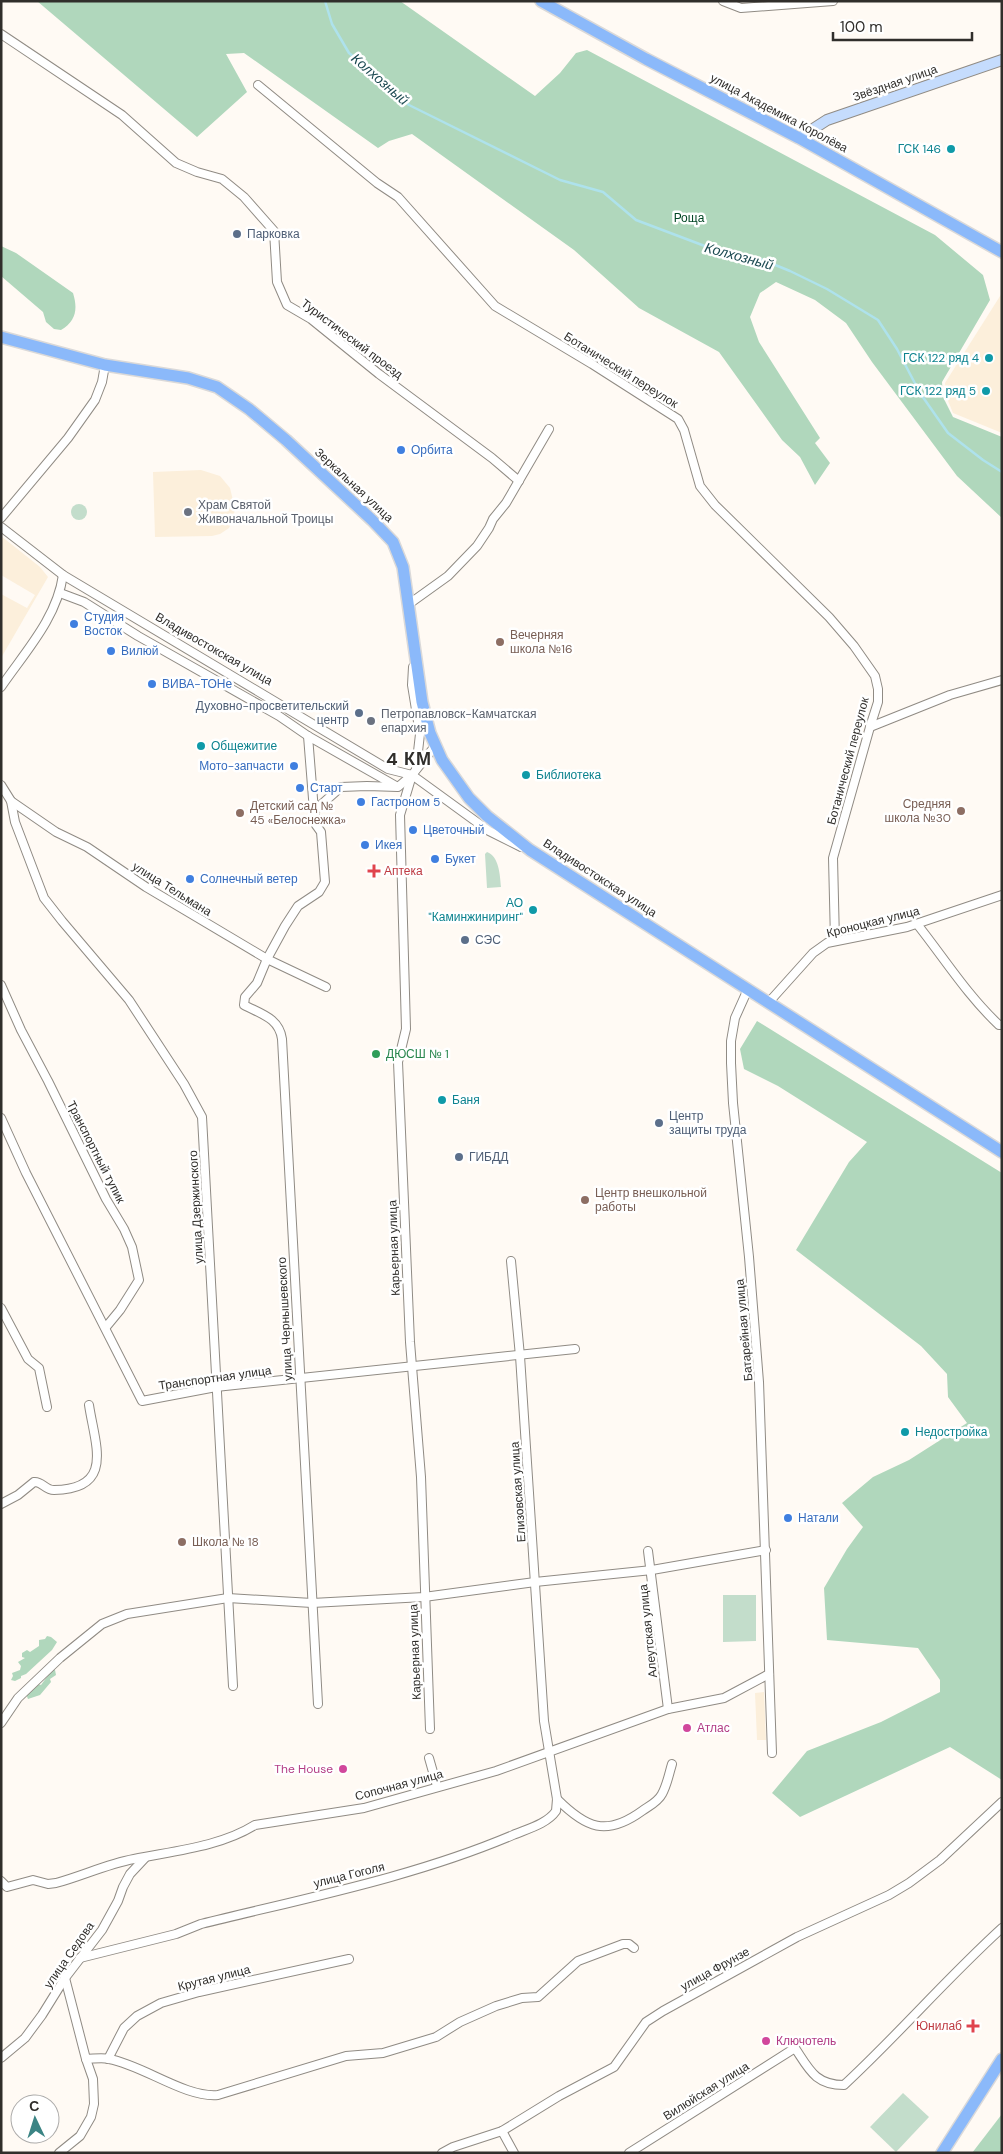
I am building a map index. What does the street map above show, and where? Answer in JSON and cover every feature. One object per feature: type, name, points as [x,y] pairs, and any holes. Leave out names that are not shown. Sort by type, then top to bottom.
[{"type":"main road","name":"улица Академика Королёва","points":[[541,1],[646,59],[799,138],[1002,252]]},
{"type":"main road","name":"Зеркальная улица","points":[[1,337],[105,365],[198,380],[218,387],[249,409],[326,477],[388,536],[397,550],[403,567],[422,702],[435,746],[451,775],[469,798],[487,816],[530,850]]},
{"type":"main road","name":"Владивостокская улица","points":[[530,850],[1002,1152]]},
{"type":"main road","points":[[942,2153],[1002,2059]]},
{"type":"street","points":[[723,1],[741,8],[833,1]]},
{"type":"street","name":"Туристический проезд","points":[[1,34],[122,116],[176,162],[197,172],[222,179],[244,197],[274,232],[277,282],[287,305],[311,319],[379,374],[492,458],[519,481]]},
{"type":"street","name":"Звёздная улица","points":[[799,138],[826,120],[1002,60]]},
{"type":"street","name":"Ботанический переулок","points":[[258,85],[377,183],[398,197],[495,306],[592,364],[678,420],[684,430],[700,486],[715,506],[829,617],[854,646],[875,676],[878,702],[833,858],[835,941]]},
{"type":"street","points":[[1,518],[68,438],[95,400],[102,382],[105,365]]},
{"type":"street","points":[[409,604],[448,576],[477,546],[493,519],[506,503],[549,429]]},
{"type":"street","name":"Владивостокская улица","points":[[1,527],[63,575],[388,769],[414,772],[489,832],[505,841],[530,850]]},
{"type":"street","points":[[1,688],[52,613],[60,593],[63,575]]},
{"type":"street","points":[[60,593],[84,602],[138,636],[279,716],[308,736],[398,787]]},
{"type":"street","name":"Карьерная улица","points":[[415,657],[412,685],[420,734],[414,772],[400,815],[406,1029],[398,1062],[411,1368],[421,1476],[430,1729]]},
{"type":"street","points":[[870,727],[950,695],[1002,680]]},
{"type":"street","points":[[267,959],[298,906],[319,892],[325,882],[321,832],[316,825],[314,811],[308,736]]},
{"type":"street","name":"Карьерная улица","points":[[414,772],[435,746]]},
{"type":"street","points":[[314,811],[341,787],[398,787],[414,772]]},
{"type":"street","name":"улица Дзержинского","points":[[1,785],[11,802],[15,822],[44,898],[129,1000],[184,1084],[202,1117],[233,1686]]},
{"type":"street","name":"улица Тельмана","points":[[11,802],[56,832],[87,847],[146,887],[267,959],[326,987]]},
{"type":"street","name":"Кроноцкая улица","points":[[769,1002],[812,953],[827,943],[892,931],[918,924],[1002,895]]},
{"type":"street","points":[[918,924],[970,996],[995,1021],[1002,1025]]},
{"type":"street","name":"улица Чернышевского","points":[[267,959],[257,983],[245,997],[244,1005],[275,1021],[281,1034],[318,1704]]},
{"type":"street","name":"Транспортный тупик","points":[[1,985],[21,1030],[132,1247],[139,1280],[120,1310],[106,1327]]},
{"type":"street","name":"Батарейная улица","points":[[748,989],[735,1018],[731,1041],[733,1103],[749,1257],[759,1382],[772,1752]]},
{"type":"street","name":"Транспортная улица","points":[[1,1118],[30,1181],[142,1401],[216,1387],[411,1368],[575,1349]]},
{"type":"street","name":"Елизовская улица","points":[[511,1261],[520,1356],[544,1721],[550,1750]]},
{"type":"street","points":[[1,1308],[28,1359],[39,1368],[47,1407]]},
{"type":"street","points":[[1,1504],[18,1495],[34,1482],[39,1482],[49,1490],[58,1490],[84,1483],[93,1476],[96,1469],[97,1456],[89,1405]]},
{"type":"street","points":[[1,1723],[16,1701],[34,1681],[102,1624],[132,1612],[228,1598],[312,1603],[424,1597],[535,1582],[652,1570],[766,1550]]},
{"type":"street","name":"Алеутская улица","points":[[648,1551],[652,1570],[668,1710]]},
{"type":"street","name":"Сопочная улица","points":[[1,1881],[7,1887],[33,1880],[54,1883],[133,1859],[145,1858],[241,1834],[255,1825],[364,1808],[496,1771],[550,1750],[668,1710],[724,1698],[768,1674]]},
{"type":"street","points":[[550,1750],[557,1799],[584,1822],[595,1826],[612,1825],[629,1820],[657,1801],[662,1794],[672,1764]]},
{"type":"street","points":[[429,1758],[437,1786]]},
{"type":"street","name":"улица Гоголя","points":[[80,1958],[168,1936],[201,1924],[371,1883],[455,1857],[535,1826],[554,1814],[557,1807],[557,1799]]},
{"type":"street","name":"улица Фрунзе","points":[[442,2153],[502,2131],[559,2096],[614,2067],[646,2022],[663,2011],[797,1938],[889,1895],[915,1879],[946,1855],[1002,1802]]},
{"type":"street","name":"улица Седова","points":[[1,2058],[25,2038],[42,2015],[65,1978],[102,1930],[130,1874],[145,1858]]},
{"type":"street","name":"Вилюйская улица","points":[[629,2153],[795,2048],[816,2078],[844,2085],[1002,1928]]},
{"type":"street","points":[[86,2059],[108,2058],[192,2091],[208,2096],[218,2095],[346,2056],[382,2054],[436,2037],[460,2022],[496,2006],[522,1998],[538,1997],[582,1959],[622,1944],[629,1944],[634,1948]]},
{"type":"street","name":"Крутая улица","points":[[108,2058],[124,2028],[136,2016],[161,2003],[199,1992],[350,1958]]},
{"type":"street","points":[[58,2153],[80,2136],[91,2117],[94,2104],[93,2078],[86,2059],[65,1978]]},
{"type":"street","points":[[502,2131],[514,2153]]},
{"type":"shaded area","points":[[1002,293],[1002,433],[953,413],[946,396],[945,383]]},
{"type":"shaded area","points":[[201,470],[220,476],[230,488],[235,509],[229,528],[220,534],[212,536],[155,537],[153,472]]},
{"type":"shaded area","points":[[1,536],[40,567],[48,577],[1,658],[1,594],[27,608],[35,595],[1,575]]},
{"type":"shaded area","points":[[764,1692],[766,1740],[757,1740],[755,1693]]},
{"type":"green space","name":"Роща","points":[[37,1],[400,1],[535,96],[560,73],[576,53],[587,50],[935,235],[983,275],[990,300],[942,382],[943,397],[953,417],[1002,437],[1002,518],[957,476],[872,362],[846,323],[815,300],[776,282],[760,293],[750,317],[759,342],[820,438],[815,443],[830,463],[815,485],[800,457],[782,440],[719,352],[639,308],[574,250],[412,134],[389,141],[378,148],[244,53],[226,54],[247,92],[197,137]]},
{"type":"green space","points":[[1,246],[16,253],[73,293],[75,309],[70,323],[61,330],[54,329],[46,322],[43,312],[1,276]]},
{"type":"green space","points":[[76,504],[82,504],[87,509],[85,518],[76,520],[71,515],[71,509]]},
{"type":"green space","points":[[487,852],[494,857],[496,862],[501,887],[487,888],[485,854]]},
{"type":"green space","points":[[757,1021],[1002,1173],[1002,1780],[950,1747],[800,1817],[772,1793],[807,1751],[881,1722],[940,1692],[940,1680],[918,1648],[827,1640],[824,1588],[847,1549],[863,1527],[842,1503],[873,1477],[909,1460],[967,1423],[948,1397],[947,1374],[921,1346],[796,1250],[849,1162],[867,1142],[778,1086],[744,1069],[740,1049]]},
{"type":"green space","points":[[723,1595],[756,1595],[756,1641],[723,1642]]},
{"type":"green space","points":[[47,1636],[57,1642],[52,1650],[21,1678],[15,1681],[11,1680],[12,1673],[20,1670],[21,1666],[18,1662],[25,1658],[22,1657],[22,1653],[27,1650],[30,1652],[39,1646],[39,1640],[45,1639]]},
{"type":"green space","points":[[52,1670],[55,1670],[56,1675],[50,1679],[51,1682],[40,1695],[28,1699],[26,1694],[38,1684],[41,1685]]},
{"type":"green space","points":[[903,2093],[929,2117],[896,2152],[870,2127]]},
{"type":"green space","points":[[1002,2114],[1002,2153],[972,2153]]},
{"type":"waterway","name":"Колхозный","points":[[325,1],[332,24],[349,53],[385,82],[409,105],[560,180],[603,192],[636,220],[718,251],[763,260],[790,271],[827,289],[878,320],[897,349],[920,393],[948,433],[1002,472]]},
{"type":"place","name":"ГСК 146","points":[[951,149]]},
{"type":"place","name":"Парковка","points":[[237,234]]},
{"type":"place","name":"ГСК 122 ряд 4","points":[[989,358]]},
{"type":"place","name":"ГСК 122 ряд 5","points":[[986,391]]},
{"type":"place","name":"Орбита","points":[[401,450]]},
{"type":"place","name":"Храм Святой Живоначальной Троицы","points":[[188,512]]},
{"type":"place","name":"Студия Восток","points":[[74,624]]},
{"type":"place","name":"Вечерняя школа №16","points":[[500,642]]},
{"type":"place","name":"Вилюй","points":[[111,651]]},
{"type":"place","name":"ВИВА-ТОНе","points":[[152,684]]},
{"type":"place","name":"Духовно-просветительский центр","points":[[359,713]]},
{"type":"place","name":"Петропавловск-Камчатская епархия","points":[[371,721]]},
{"type":"place","name":"Общежитие","points":[[201,746]]},
{"type":"place","name":"Мото-запчасти","points":[[294,766]]},
{"type":"place","name":"Библиотека","points":[[526,775]]},
{"type":"place","name":"Старт","points":[[300,788]]},
{"type":"place","name":"Гастроном 5","points":[[361,802]]},
{"type":"place","name":"Средняя школа №30","points":[[961,811]]},
{"type":"place","name":"Детский сад № 45 «Белоснежка»","points":[[240,813]]},
{"type":"place","name":"Цветочный","points":[[413,830]]},
{"type":"place","name":"Икея","points":[[365,845]]},
{"type":"place","name":"Букет","points":[[435,859]]},
{"type":"place","name":"Аптека","points":[[374,871]]},
{"type":"place","name":"Солнечный ветер","points":[[190,879]]},
{"type":"place","name":"АО \"Каминжиниринг\"","points":[[533,910]]},
{"type":"place","name":"СЭС","points":[[465,940]]},
{"type":"place","name":"ДЮСШ № 1","points":[[376,1054]]},
{"type":"place","name":"Баня","points":[[442,1100]]},
{"type":"place","name":"Центр защиты труда","points":[[659,1123]]},
{"type":"place","name":"ГИБДД","points":[[459,1157]]},
{"type":"place","name":"Центр внешкольной работы","points":[[585,1200]]},
{"type":"place","name":"Недостройка","points":[[905,1432]]},
{"type":"place","name":"Натали","points":[[788,1518]]},
{"type":"place","name":"Школа № 18","points":[[182,1542]]},
{"type":"place","name":"Атлас","points":[[687,1728]]},
{"type":"place","name":"The House","points":[[343,1769]]},
{"type":"place","name":"Юнилаб","points":[[973,2026]]},
{"type":"place","name":"Ключотель","points":[[766,2041]]},
{"type":"district","name":"4 КМ","points":[[409,759]]}]
